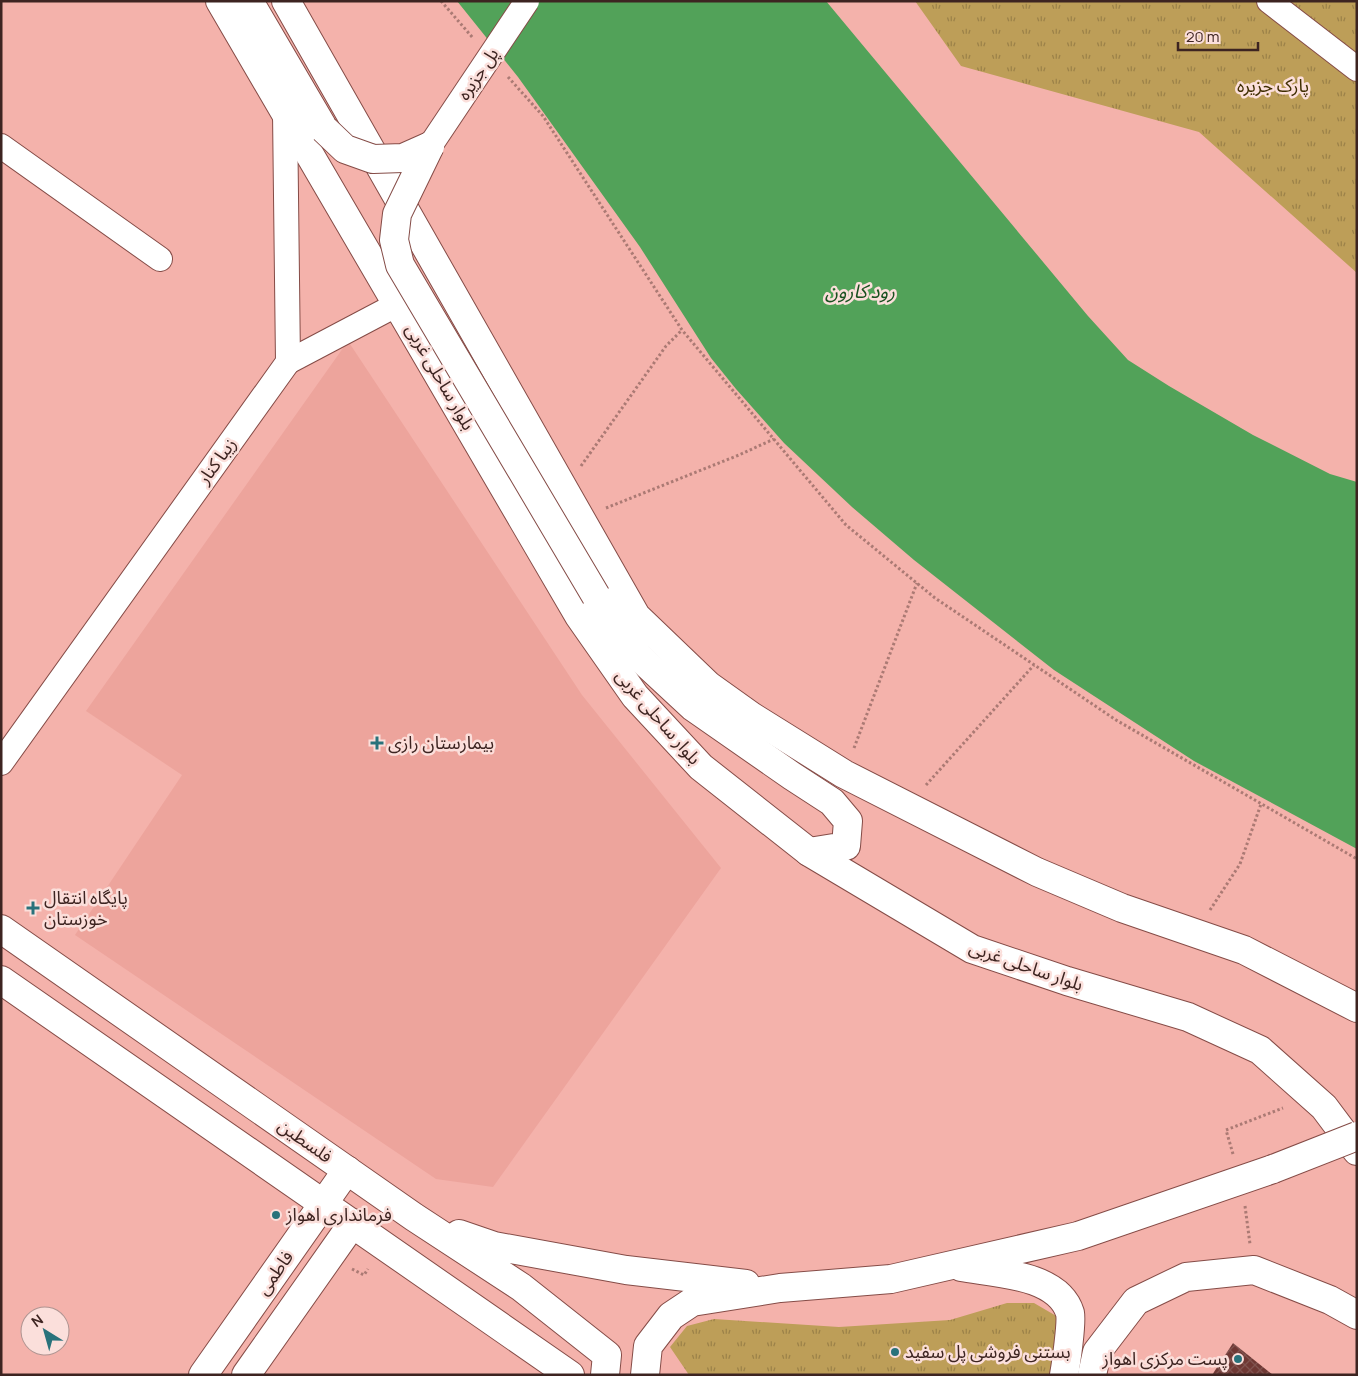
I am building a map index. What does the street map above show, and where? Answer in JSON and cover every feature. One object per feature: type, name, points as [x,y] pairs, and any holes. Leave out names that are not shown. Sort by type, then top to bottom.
[{"type":"main road","name":"بلوار ساحلی غربی","points":[[220,1],[579,616],[635,696],[701,767],[809,852],[972,949],[1067,981],[1188,1017],[1260,1050],[1324,1107],[1357,1151]]},
{"type":"main road","points":[[248,1],[324,129],[345,149],[373,159],[402,158],[430,146]]},
{"type":"main road","points":[[286,1],[636,616],[709,686],[751,716],[844,774],[906,807],[1037,872],[1122,908],[1244,950],[1357,1008]]},
{"type":"main road","points":[[430,146],[397,214],[394,240],[400,265],[596,596],[638,656],[693,707],[832,802],[848,821],[846,846],[809,852]]},
{"type":"main road","points":[[596,596],[636,616]]},
{"type":"main road","points":[[751,716],[792,776]]},
{"type":"main road","name":"فلسطین","points":[[1,929],[414,1217],[521,1287],[606,1365]]},
{"type":"main road","points":[[1,980],[570,1375]]},
{"type":"main road","points":[[645,1375],[648,1346],[671,1316],[692,1302],[780,1288],[891,1279],[1078,1236],[1273,1169],[1357,1136]]},
{"type":"main road","name":"فاطمی","points":[[203,1375],[347,1170]]},
{"type":"main road","points":[[414,1217],[494,1246],[626,1270],[780,1288]]},
{"type":"main road","name":"فاطمی","points":[[246,1375],[353,1223]]},
{"type":"main road","points":[[949,1265],[1020,1277],[1038,1282],[1056,1292],[1070,1314],[1064,1375]]},
{"type":"main road","points":[[1092,1375],[1097,1352],[1136,1301],[1186,1277],[1254,1270],[1330,1300],[1357,1315]]},
{"type":"street","name":"پل جزیره","points":[[430,146],[527,1]]},
{"type":"street","points":[[1268,1],[1357,69]]},
{"type":"street","points":[[285,112],[288,362],[398,304]]},
{"type":"street","points":[[1,146],[160,259]]},
{"type":"street","name":"زیبا کنار","points":[[1,763],[288,362]]},
{"type":"path","points":[[441,1],[474,38]]},
{"type":"path","points":[[505,74],[543,116],[682,330],[846,525],[935,598],[1116,720],[1357,858]]},
{"type":"path","points":[[564,489],[666,346],[682,330]]},
{"type":"path","points":[[601,510],[774,439]]},
{"type":"path","points":[[844,774],[917,583]]},
{"type":"path","points":[[906,807],[1034,665]]},
{"type":"path","points":[[1207,915],[1240,864],[1261,804]]},
{"type":"shaded area","name":"بیمارستان رازی","points":[[348,341],[582,695],[721,868],[493,1187],[436,1179],[75,935],[182,775],[86,711]]},
{"type":"green space","name":"پارک جزیره","points":[[915,1],[1357,1],[1357,273],[1199,132],[961,66]]},
{"type":"green space","points":[[1007,1303],[1034,1303],[1058,1317],[1056,1375],[689,1375],[670,1347],[687,1326],[714,1319],[839,1327],[950,1320]]},
{"type":"water","name":"رود کارون","points":[[457,1],[826,1],[1088,316],[1128,360],[1253,435],[1330,474],[1357,482],[1357,849],[1194,761],[1054,670],[914,560],[852,507],[784,443],[711,358],[640,247],[518,77]]},
{"type":"building","name":"پست مرکزی اهواز","points":[[1233,1343],[1273,1375],[1212,1375]]},
{"type":"place","name":"بیمارستان رازی","points":[[377,743]]},
{"type":"place","name":"پایگاه انتقال خوزستان","points":[[33,908]]},
{"type":"place","name":"فرمانداری اهواز","points":[[276,1215]]},
{"type":"place","name":"بستنی فروشی پل سفید","points":[[895,1352]]},
{"type":"place","name":"پست مرکزی اهواز","points":[[1238,1359]]}]
